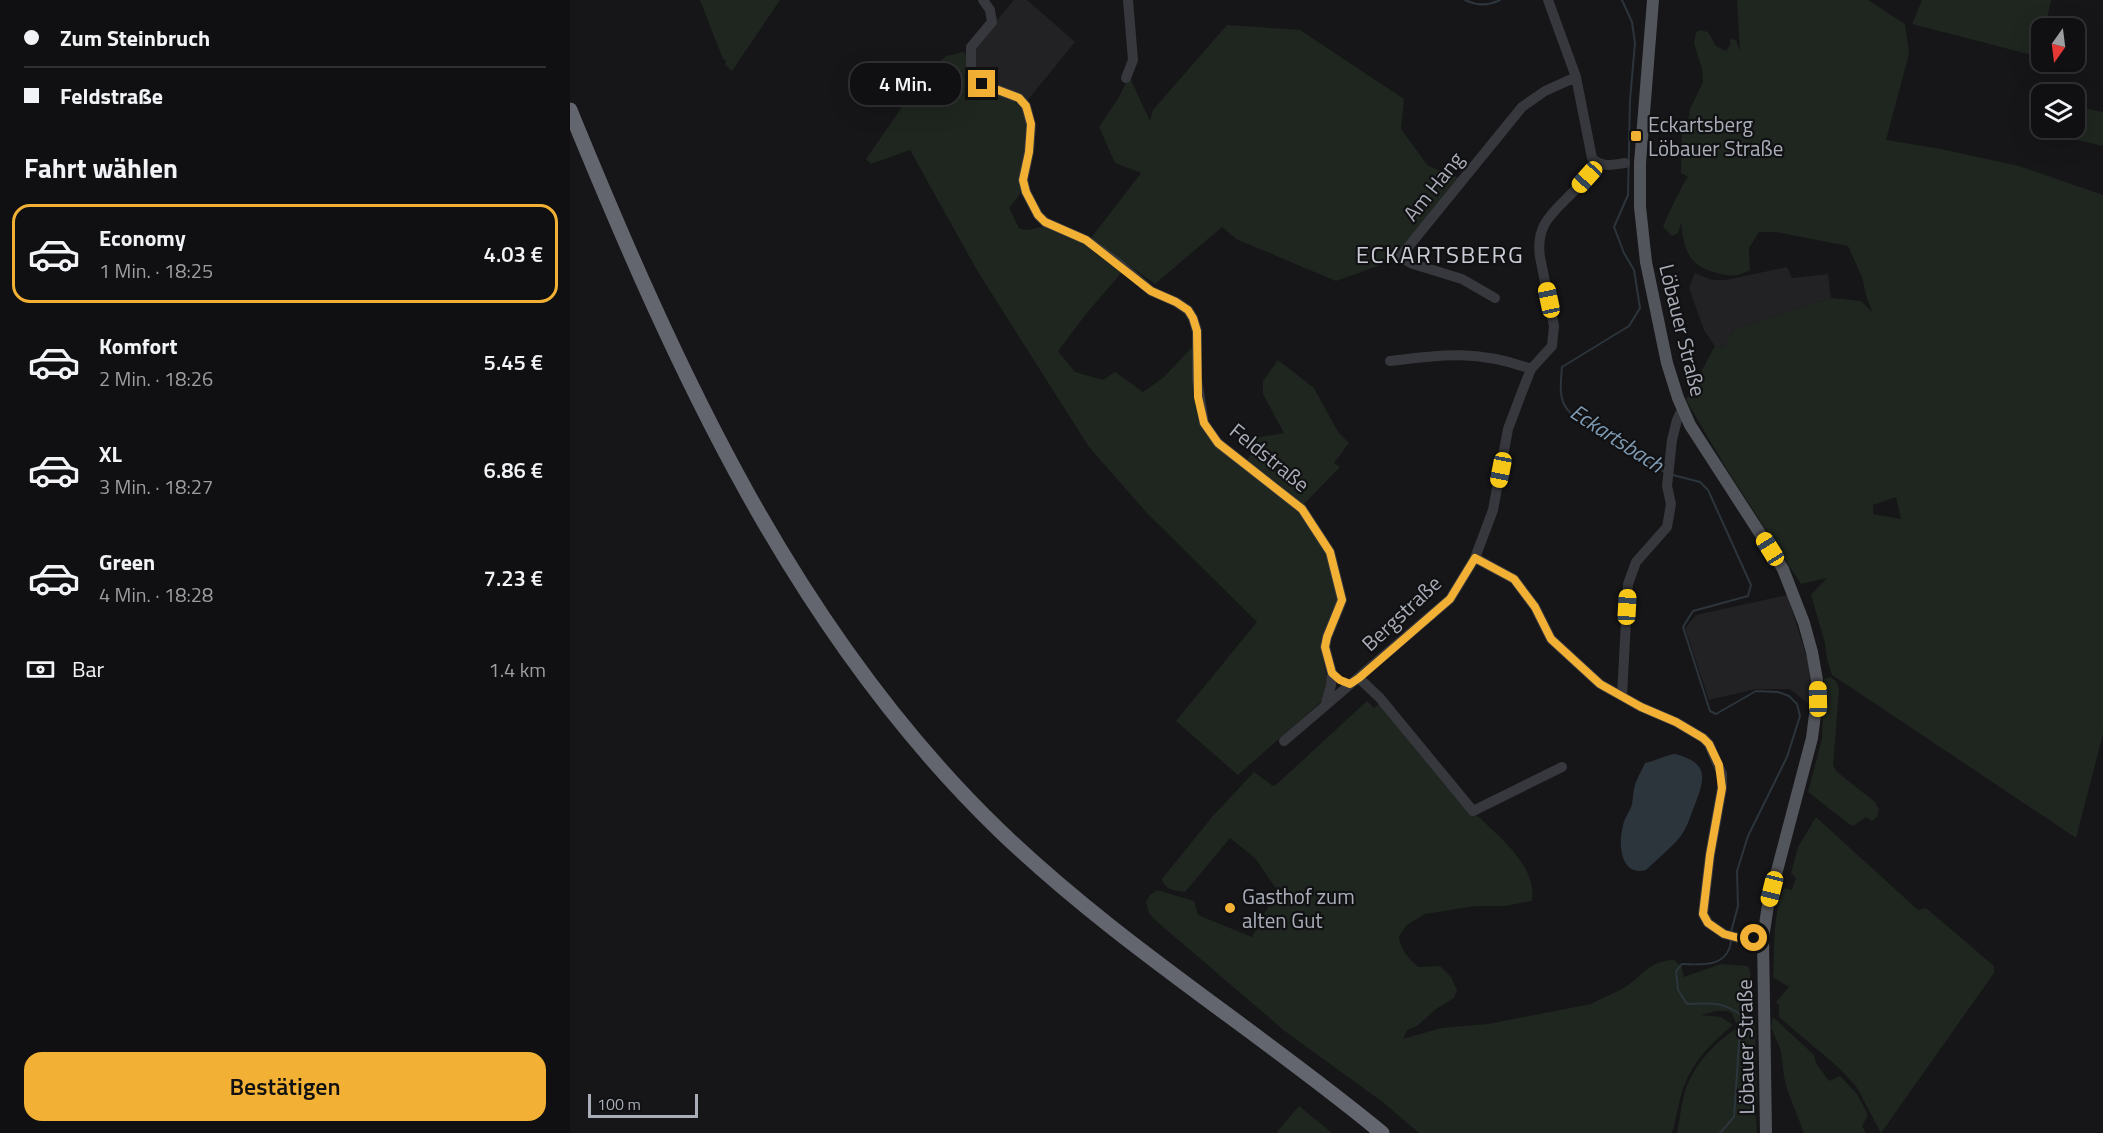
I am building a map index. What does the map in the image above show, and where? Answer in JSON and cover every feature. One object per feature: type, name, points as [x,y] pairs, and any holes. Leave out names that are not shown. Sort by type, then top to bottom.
[{"type":"highway","points":[[570,110],[637,270],[686,377],[728,458],[793,572],[841,644],[894,714],[934,762],[997,828],[1055,882],[1141,951],[1307,1073],[1382,1133]]},
{"type":"main road","name":"Löbauer Straße","points":[[1653,0],[1633,163],[1646,262],[1666,363],[1682,410],[1783,569],[1804,623],[1817,680],[1818,699],[1812,738],[1776,873],[1763,938],[1766,1133]]},
{"type":"street","name":"Feldstraße","points":[[983,0],[990,10],[992,22],[971,47],[969,65],[971,74],[982,84],[1019,98],[1026,106],[1031,124],[1029,152],[1023,180],[1033,208],[1045,222],[1086,240],[1151,291],[1188,310],[1197,331],[1197,380],[1204,423],[1218,443],[1302,509],[1330,552],[1342,600],[1325,647],[1332,673],[1326,703]]},
{"type":"street","points":[[1126,78],[1133,60],[1128,0]]},
{"type":"street","points":[[1548,0],[1576,77],[1592,158],[1605,166],[1633,163]]},
{"type":"street","name":"Am Hang","points":[[1495,298],[1462,279],[1413,264],[1400,257],[1522,107],[1545,91],[1576,77]]},
{"type":"street","name":"Bergstraße","points":[[1284,741],[1450,599],[1475,558],[1493,510],[1508,429],[1531,369],[1552,346],[1554,326],[1538,246],[1540,233],[1548,216],[1599,164]]},
{"type":"street","points":[[1390,361],[1444,354],[1481,356],[1507,360],[1531,369]]},
{"type":"street","points":[[1622,696],[1628,584],[1636,562],[1667,527],[1671,504],[1669,466],[1675,428],[1682,410]]},
{"type":"street","points":[[1475,558],[1514,579],[1535,607],[1551,639],[1600,684],[1703,738],[1709,744],[1719,765],[1722,788],[1710,855],[1703,914],[1708,923],[1724,934],[1739,938],[1763,938]]},
{"type":"street","points":[[1332,673],[1340,680],[1350,684]]},
{"type":"street","name":"Bergstraße","points":[[1359,678],[1379,697],[1473,811],[1562,767]]},
{"type":"shaded area","points":[[700,0],[780,0],[732,71],[725,65],[726,61],[723,59]]},
{"type":"shaded area","points":[[1014,0],[1027,0],[1075,42],[1027,101],[973,73],[973,48]]},
{"type":"shaded area","points":[[1737,0],[1868,0],[1905,24],[1909,54],[1886,140],[2019,166],[2103,195],[2103,734],[2076,838],[1832,675],[1811,595],[1827,578],[1801,584],[1726,468],[1686,400],[1715,346],[1723,347],[1734,329],[1831,298],[1861,301],[1873,313],[1862,277],[1848,246],[1776,232],[1759,232],[1749,248],[1750,270],[1730,276],[1708,270],[1694,261],[1686,249],[1681,223],[1678,233],[1672,236],[1663,227],[1688,177],[1681,173],[1682,131],[1688,124],[1690,109],[1703,82],[1702,69],[1694,43],[1696,32],[1700,30],[1708,32],[1716,46],[1726,51],[1730,45],[1730,39],[1736,40],[1740,51]],"holes":[[[1896,497],[1901,519],[1873,514],[1873,505]]]},
{"type":"shaded area","points":[[1922,0],[2051,0],[2047,18],[2031,18],[2031,55],[1912,24]]},
{"type":"shaded area","points":[[1227,25],[1300,30],[1404,99],[1401,129],[1428,166],[1462,179],[1389,262],[1336,281],[1236,239],[1222,227],[1155,284],[1091,238],[1141,173],[1115,163],[1099,127],[1128,79],[1131,80],[1150,121],[1153,110]]},
{"type":"shaded area","points":[[963,52],[966,55],[966,74],[1014,101],[1025,112],[1026,133],[1020,194],[1009,208],[1019,228],[1055,229],[1085,245],[1122,272],[1058,351],[1075,372],[1103,380],[1115,372],[1143,392],[1164,377],[1195,344],[1202,424],[1297,511],[1325,549],[1340,599],[1321,647],[1327,679],[1323,700],[1238,775],[1176,721],[1257,622],[1147,513],[1089,447],[978,272],[910,150],[871,164],[866,159],[922,78],[946,56]]},
{"type":"shaded area","points":[[2085,108],[2103,112],[2103,146],[2069,138],[2085,138]]},
{"type":"shaded area","points":[[1787,267],[1792,278],[1828,274],[1831,298],[1734,329],[1723,347],[1715,346],[1704,330],[1689,288],[1695,273],[1712,280],[1726,280]]},
{"type":"shaded area","points":[[1278,360],[1314,388],[1338,432],[1349,443],[1334,463],[1340,467],[1302,506],[1247,463],[1255,438],[1284,433],[1263,394],[1263,381]]},
{"type":"shaded area","points":[[1787,595],[1813,676],[1811,706],[1790,689],[1756,689],[1709,700],[1685,628],[1696,615]]},
{"type":"shaded area","points":[[1830,677],[1836,681],[1839,690],[1833,765],[1836,771],[1875,802],[1879,810],[1877,817],[1872,821],[1866,817],[1853,826],[1808,792],[1822,739],[1824,679]]},
{"type":"shaded area","points":[[1367,701],[1374,708],[1380,703],[1472,814],[1479,817],[1516,854],[1529,876],[1532,888],[1532,901],[1505,906],[1475,906],[1425,914],[1407,925],[1399,936],[1408,957],[1418,967],[1440,966],[1451,977],[1457,990],[1454,998],[1436,1009],[1417,1026],[1407,1030],[1403,1039],[1441,1028],[1488,1024],[1591,1004],[1631,983],[1652,966],[1665,961],[1674,960],[1681,966],[1684,977],[1721,964],[1747,966],[1750,970],[1752,1006],[1748,1015],[1753,1019],[1755,1027],[1757,1133],[1677,1133],[1685,1091],[1694,1072],[1713,1047],[1738,1027],[1732,1014],[1728,1011],[1717,1011],[1701,1015],[1721,1017],[1733,1025],[1710,1046],[1696,1063],[1682,1092],[1672,1133],[1419,1133],[1384,1103],[1286,1032],[1155,920],[1149,913],[1146,902],[1157,890],[1194,901],[1198,915],[1252,937],[1277,890],[1255,858],[1230,838],[1185,892],[1168,888],[1162,879],[1212,817],[1254,772],[1273,786],[1277,784]]},
{"type":"shaded area","points":[[1675,754],[1694,762],[1699,767],[1702,773],[1701,788],[1680,837],[1646,870],[1637,871],[1626,864],[1621,849],[1621,833],[1632,804],[1635,785],[1645,763]]},
{"type":"shaded area","points":[[1816,817],[1918,910],[1926,908],[1994,966],[1994,973],[1881,1133],[1856,1086],[1838,1067],[1779,1017],[1779,1005],[1776,1002],[1789,987],[1773,977],[1775,932],[1780,898],[1784,888],[1792,890],[1796,878],[1791,873],[1798,847]]},
{"type":"shaded area","points":[[1773,1017],[1814,1055],[1816,1063],[1829,1081],[1840,1076],[1857,1094],[1868,1115],[1862,1126],[1866,1133],[1804,1133],[1788,1092],[1781,1051],[1771,1027]]},
{"type":"shaded area","points":[[1299,1106],[1332,1133],[1276,1133]]},
{"type":"waterway","name":"Eckartsbach","points":[[1465,0],[1482,4],[1500,0]]},
{"type":"waterway","name":"Eckartsbach","points":[[1622,0],[1632,22],[1635,43],[1630,100],[1628,195],[1614,227],[1624,253],[1634,270],[1640,308],[1629,326],[1562,367],[1561,394],[1564,405],[1572,414],[1617,437],[1665,472]]},
{"type":"waterway","name":"Eckartsbach","points":[[1673,475],[1700,482],[1708,490],[1751,585],[1748,596],[1693,611],[1683,627],[1710,711],[1716,714],[1756,691],[1778,692],[1789,696],[1797,704],[1800,716],[1787,757],[1748,836],[1737,871],[1738,906],[1731,932]]},
{"type":"waterway","name":"Eckartsbach","points":[[1720,1133],[1734,1117],[1741,1015],[1722,1005],[1687,1004],[1678,990],[1676,971],[1682,964],[1706,964],[1720,960],[1725,956],[1731,941]]},
{"type":"place","name":"Eckartsberg Löbauer Straße","points":[[1636,136]]},
{"type":"place","name":"Gasthof zum alten Gut","points":[[1230,908]]},
{"type":"district","name":"ECKARTSBERG","points":[[1440,254]]},
{"type":"route","points":[[982,84],[1019,98],[1026,106],[1031,124],[1029,152],[1023,180],[1026,192],[1038,215],[1045,222],[1086,240],[1151,291],[1188,310],[1193,318],[1197,331],[1198,397],[1204,423],[1218,443],[1302,509],[1330,552],[1342,600],[1325,647],[1332,673],[1340,680],[1350,684],[1359,678],[1450,599],[1475,558],[1514,579],[1535,607],[1551,639],[1600,684],[1641,707],[1676,722],[1709,744],[1722,774],[1722,788],[1710,855],[1703,914],[1708,923],[1724,934],[1739,938],[1754,938]]}]
